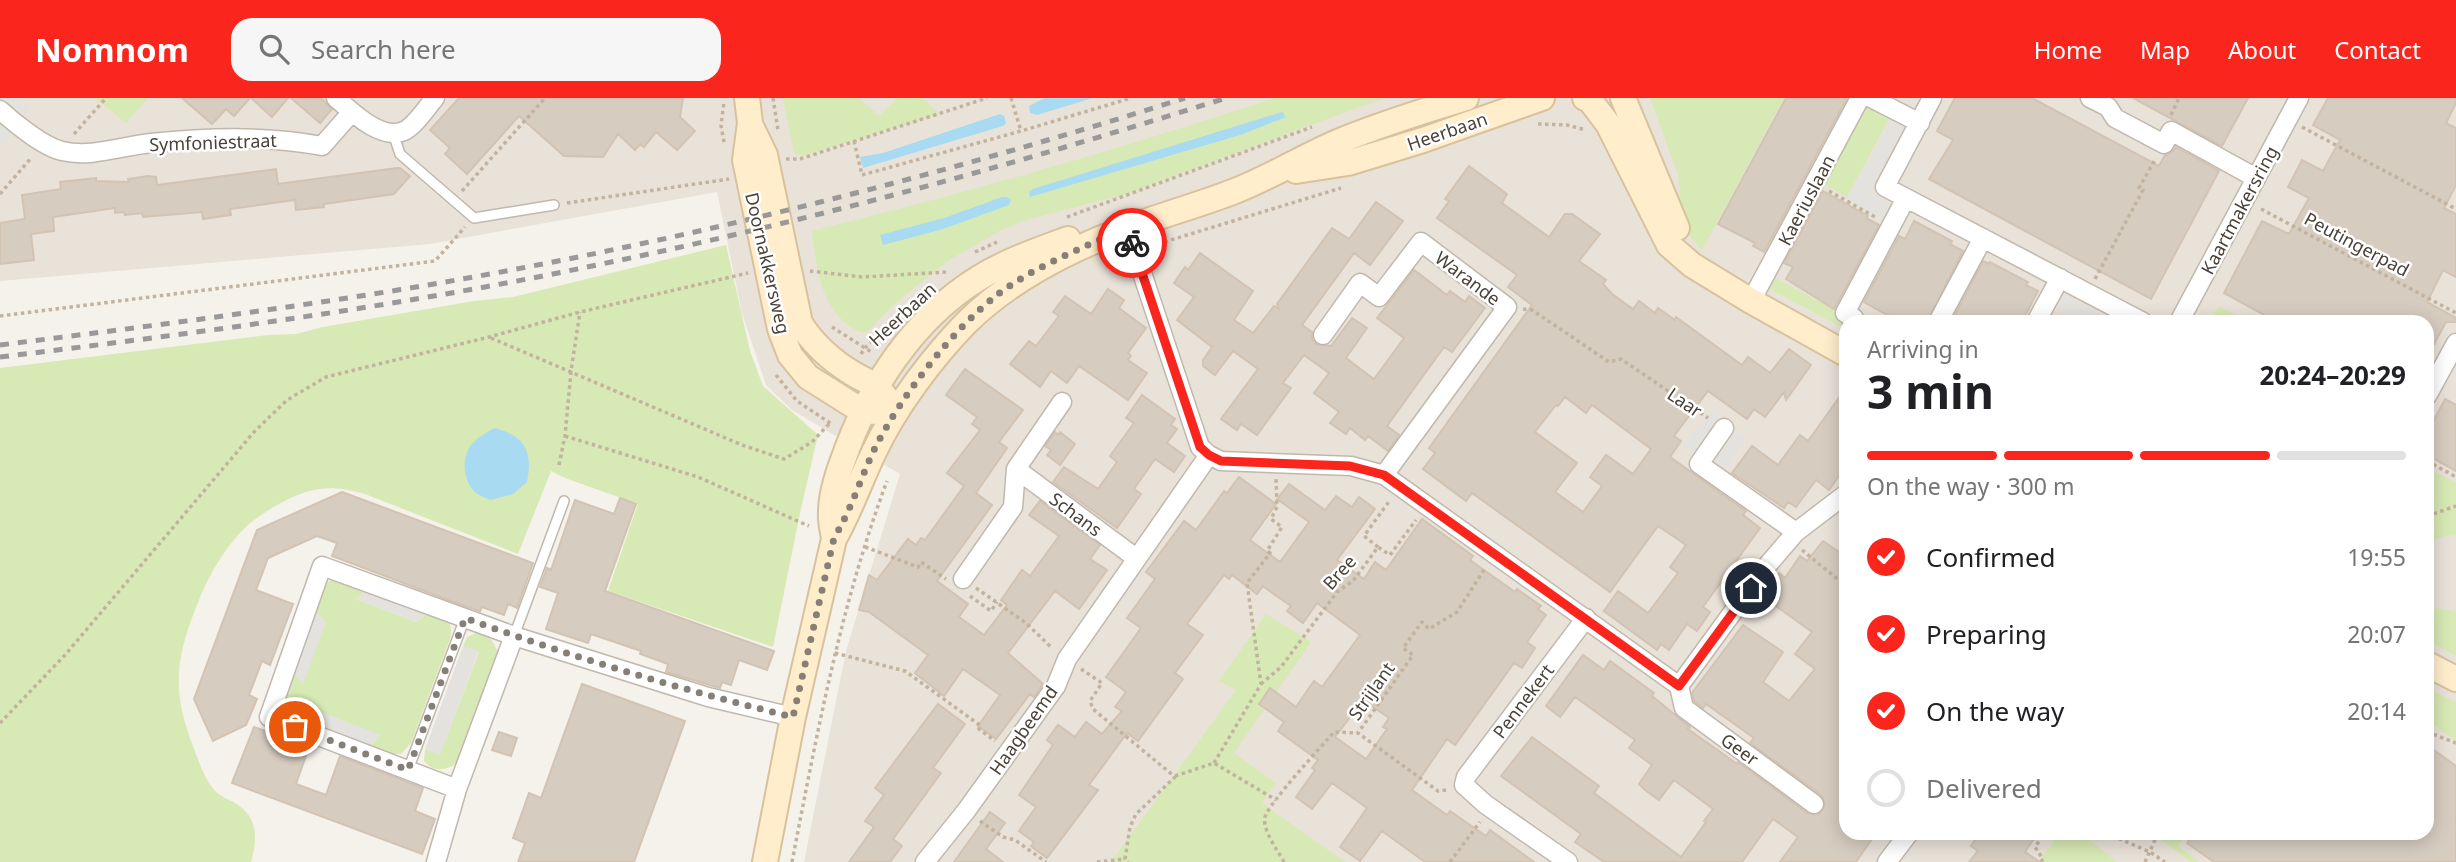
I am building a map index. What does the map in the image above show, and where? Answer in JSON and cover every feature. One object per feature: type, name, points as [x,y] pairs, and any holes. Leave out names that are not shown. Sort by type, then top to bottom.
[{"type":"street","points":[[336,98],[377,129],[393,133],[406,130],[435,98]]},
{"type":"street","name":"Doornakkersweg","points":[[747,98],[750,123],[745,160],[780,329],[790,355],[808,377],[862,411],[896,413]]},
{"type":"street","name":"Heerbaan","points":[[823,533],[847,516],[874,450],[918,380],[965,324],[998,295],[1047,265],[1124,229],[1235,191],[1339,142],[1466,98]]},
{"type":"street","name":"Heerbaan","points":[[1268,176],[1348,163],[1542,98]]},
{"type":"street","points":[[1587,98],[1608,124],[1669,245],[1692,265],[1751,302],[1839,343]]},
{"type":"street","points":[[1623,98],[1692,265]]},
{"type":"street","name":"Kaeriuslaan","points":[[1751,302],[1860,98]]},
{"type":"street","points":[[1871,98],[1920,123]]},
{"type":"street","points":[[1933,98],[1885,187],[2130,315]]},
{"type":"street","points":[[2090,98],[2108,107],[2115,118],[2164,144],[2171,131],[2256,178]]},
{"type":"street","name":"Kaartmakersring","points":[[2183,315],[2299,98]]},
{"type":"street","points":[[0,110],[13,122],[52,147]]},
{"type":"street","name":"Symfoniestraat","points":[[52,147],[87,154],[150,143],[243,138],[294,140],[322,146],[352,112]]},
{"type":"street","name":"Doornakkersweg","points":[[750,123],[765,155],[800,323],[811,341],[851,373],[877,386],[896,413]]},
{"type":"street","points":[[1849,315],[1845,313],[1906,198]]},
{"type":"street","points":[[1124,229],[1200,447],[1209,455],[1221,461],[1350,466],[1384,475],[1410,503],[1495,554],[1679,686],[1765,568],[1796,532],[1839,499]]},
{"type":"street","name":"Heerbaan","points":[[765,862],[793,717],[823,533],[831,512],[837,478],[862,411],[892,363],[915,333],[942,305],[980,277],[1042,248],[1083,234],[1124,229]]},
{"type":"street","points":[[1942,315],[1983,238]]},
{"type":"street","name":"Warande","points":[[1323,335],[1360,283],[1380,297],[1421,242],[1507,307],[1384,475]]},
{"type":"street","points":[[2040,315],[2060,278]]},
{"type":"street","points":[[2434,383],[2456,343]]},
{"type":"street","points":[[958,584],[1013,507],[1016,469],[1062,402]]},
{"type":"street","points":[[1724,428],[1699,464],[1796,532]]},
{"type":"street","name":"Haagbeemd","points":[[925,862],[966,811],[1056,686],[1067,659],[1209,455]]},
{"type":"street","name":"Schans","points":[[1016,469],[1136,558]]},
{"type":"street","points":[[457,789],[269,717],[322,566],[514,636],[708,697],[793,717]]},
{"type":"street","name":"Pennekert","points":[[1464,785],[1466,777],[1586,618]]},
{"type":"street","points":[[436,862],[457,789],[514,636]]},
{"type":"street","points":[[2434,668],[2456,679]]},
{"type":"street","name":"Geer","points":[[1679,686],[1684,708],[1814,804]]},
{"type":"street","points":[[1464,785],[1490,808],[1568,862]]},
{"type":"street","points":[[1887,862],[1904,840]]},
{"type":"lane","points":[[393,133],[400,154],[474,218],[554,205]]},
{"type":"lane","points":[[514,636],[564,501]]},
{"type":"lane","points":[[408,770],[465,618]]},
{"type":"path","points":[[0,194],[106,98]]},
{"type":"path","points":[[454,200],[545,98]]},
{"type":"path","points":[[773,98],[779,135]]},
{"type":"path","points":[[784,160],[800,159],[987,98]]},
{"type":"path","points":[[1011,98],[1021,131]]},
{"type":"path","points":[[854,141],[862,175],[1130,98]]},
{"type":"path","points":[[2288,119],[2456,209]]},
{"type":"path","points":[[1059,220],[1311,127]]},
{"type":"path","points":[[2088,293],[2143,190],[2139,188],[2164,144]]},
{"type":"path","points":[[554,205],[731,179]]},
{"type":"path","points":[[1815,183],[1891,226]]},
{"type":"path","name":"Peutingerpad","points":[[2244,200],[2456,313]]},
{"type":"path","points":[[0,316],[435,261],[474,218]]},
{"type":"path","points":[[966,259],[997,241]]},
{"type":"path","name":"Heerbaan","points":[[938,279],[957,265]]},
{"type":"path","name":"Doornakkersweg","points":[[809,280],[807,271],[862,277],[947,272]]},
{"type":"path","points":[[0,723],[65,655],[254,432],[287,400],[326,376],[580,312],[750,273]]},
{"type":"path","name":"Heerbaan","points":[[851,373],[865,348],[912,302]]},
{"type":"path","name":"Laar","points":[[1507,307],[1532,310],[1609,362],[1621,359],[1724,428]]},
{"type":"path","points":[[559,465],[580,312]]},
{"type":"path","points":[[829,324],[892,363]]},
{"type":"path","points":[[489,337],[742,445],[784,459],[812,442],[830,423],[829,433]]},
{"type":"path","points":[[565,436],[698,477],[823,533]]},
{"type":"path","points":[[1261,684],[1247,583],[1270,553],[1267,551],[1282,527],[1270,519],[1277,507],[1275,463]]},
{"type":"path","points":[[2434,465],[2456,477]]},
{"type":"path","points":[[792,862],[835,653],[864,546],[891,471]]},
{"type":"path","points":[[1378,547],[1364,536],[1392,498],[1410,503]]},
{"type":"path","name":"Bree","points":[[1214,763],[1261,684],[1281,667],[1337,592],[1353,581],[1378,547],[1390,555],[1418,518],[1410,503]]},
{"type":"path","points":[[2434,514],[2456,506]]},
{"type":"path","points":[[1796,532],[1803,553],[1839,581]]},
{"type":"path","points":[[864,546],[918,567],[921,562],[958,584],[997,602],[1026,623],[1048,645],[1102,683],[1090,701],[1093,709],[1175,777]]},
{"type":"path","name":"Strijlant","points":[[1464,785],[1438,792],[1359,733],[1413,655],[1403,648],[1422,622],[1429,629],[1457,612],[1495,554]]},
{"type":"path","points":[[958,584],[991,611],[997,602]]},
{"type":"path","points":[[835,653],[905,671],[981,726],[979,729],[1008,751]]},
{"type":"path","points":[[1284,862],[1266,828],[1265,817],[1276,800],[1334,732],[1359,733]]},
{"type":"path","points":[[2434,735],[2456,743]]},
{"type":"path","points":[[1097,862],[1126,861],[1130,827],[1136,814],[1175,777],[1214,763],[1276,800]]},
{"type":"path","points":[[1450,862],[1490,808]]},
{"type":"path","points":[[966,811],[1046,862]]},
{"type":"path","points":[[2040,840],[2035,848],[2043,859],[2041,862]]},
{"type":"path","points":[[2122,840],[2165,862]]},
{"type":"path","points":[[2145,862],[2155,840]]},
{"type":"shaded area","points":[[0,98],[2456,98],[2456,862],[804,862],[846,651],[900,474],[792,410],[766,385],[742,313],[717,192],[430,244],[0,281]]},
{"type":"shaded area","points":[[0,98],[20,98],[31,108],[3,144],[0,142]]},
{"type":"shaded area","points":[[1895,114],[1907,121],[1870,192],[1895,206],[1887,222],[1847,199]]},
{"type":"shaded area","points":[[2058,291],[2102,315],[2072,315],[2051,304]]},
{"type":"shaded area","points":[[1710,412],[1746,439],[1723,472],[1684,445]]},
{"type":"shaded area","points":[[369,588],[430,611],[417,622],[356,599]]},
{"type":"shaded area","points":[[314,610],[326,622],[303,684],[291,671]]},
{"type":"shaded area","points":[[463,646],[479,651],[440,755],[425,749]]},
{"type":"shaded area","points":[[321,712],[381,735],[369,747],[307,724]]},
{"type":"green space","points":[[95,98],[148,98],[126,123]]},
{"type":"green space","points":[[783,98],[859,98],[879,116],[897,98],[922,98],[940,114],[802,156],[794,153]]},
{"type":"green space","points":[[1275,98],[1384,98],[1123,195],[1029,219],[1003,229],[948,261],[899,300],[867,332],[856,330],[847,324],[830,305],[817,269],[812,231],[1045,169]]},
{"type":"green space","points":[[1650,98],[1784,98],[1702,250],[1682,224],[1678,174]]},
{"type":"green space","points":[[1869,101],[1892,113],[1847,197],[1823,184]]},
{"type":"green space","points":[[726,245],[750,351],[763,386],[818,435],[773,647],[608,591],[638,504],[551,471],[518,554],[365,494],[336,488],[299,494],[261,515],[232,542],[204,588],[181,657],[179,691],[187,728],[211,787],[238,805],[250,817],[255,831],[251,862],[0,862],[0,368],[268,335],[296,334],[474,301],[513,297]]},
{"type":"green space","points":[[1774,277],[1843,315],[1839,315],[1839,326],[1768,288]]},
{"type":"green space","points":[[2219,306],[2236,315],[2214,315]]},
{"type":"green space","points":[[2434,472],[2456,483],[2456,535],[2434,540]]},
{"type":"green space","points":[[334,578],[369,588],[356,599],[417,622],[430,611],[449,623],[451,636],[411,743],[401,754],[388,754],[369,747],[381,735],[311,725],[288,715],[283,708],[283,694],[291,671],[303,683],[314,610],[319,596]]},
{"type":"green space","points":[[2434,609],[2456,612],[2456,656],[2434,644]]},
{"type":"green space","points":[[1266,614],[1311,642],[1234,753],[1276,783],[1262,803],[1345,862],[1111,862],[1236,690],[1219,681]]},
{"type":"green space","points":[[478,632],[491,639],[499,654],[461,760],[447,768],[433,768],[424,761],[425,749],[440,754],[479,652],[463,646],[467,637]]},
{"type":"green space","points":[[2434,691],[2456,702],[2456,741],[2434,725]]},
{"type":"green space","points":[[2054,840],[2090,840],[2117,862],[2039,862]]},
{"type":"green space","points":[[2161,840],[2182,840],[2178,846],[2199,862],[2191,862]]},
{"type":"water","points":[[1045,98],[1093,98],[1037,115],[1030,113],[1029,106]]},
{"type":"water","points":[[1282,112],[1286,117],[1240,135],[1030,197],[1029,192],[1033,189]]},
{"type":"water","points":[[1000,114],[1004,116],[1006,123],[1003,126],[863,168],[860,157],[883,153]]},
{"type":"water","points":[[1002,197],[1011,200],[1009,205],[943,229],[883,245],[880,235],[944,218]]},
{"type":"water","points":[[494,428],[505,431],[525,447],[529,471],[527,482],[513,494],[491,500],[478,494],[468,483],[465,463],[471,445]]},
{"type":"building","points":[[182,98],[250,98],[234,116],[226,109],[212,124]]},
{"type":"building","points":[[251,98],[288,98],[272,117]]},
{"type":"building","points":[[291,98],[321,98],[332,109],[320,123]]},
{"type":"building","points":[[459,98],[683,98],[680,117],[695,131],[677,150],[656,132],[644,147],[640,144],[635,150],[618,134],[603,157],[564,156],[519,116],[467,174],[445,154],[450,148],[430,130]]},
{"type":"building","points":[[1786,98],[1847,98],[1764,252],[1753,246],[1755,243],[1718,224]]},
{"type":"building","points":[[1955,98],[2032,98],[2159,166],[2165,155],[2176,147],[2219,171],[2151,299],[1929,179],[1953,140],[1937,131]]},
{"type":"building","points":[[2133,98],[2248,98],[2222,146]]},
{"type":"building","points":[[2328,98],[2456,98],[2446,123],[2456,128],[2456,185],[2444,208],[2456,214],[2456,277],[2443,270],[2427,302],[2456,318],[2456,322],[2446,322],[2434,344],[2434,315],[2264,315],[2224,293],[2262,221],[2289,234],[2309,198],[2288,187],[2302,160],[2323,171],[2340,140],[2313,125]]},
{"type":"building","points":[[1469,166],[1507,194],[1502,203],[1549,237],[1565,214],[1572,214],[1600,234],[1579,261],[1606,280],[1603,284],[1612,294],[1633,309],[1639,301],[1655,313],[1658,308],[1675,320],[1676,317],[1742,365],[1748,357],[1770,373],[1789,349],[1811,365],[1786,400],[1784,392],[1765,417],[1754,409],[1747,419],[1708,391],[1674,436],[1681,441],[1670,457],[1746,511],[1743,515],[1760,528],[1703,607],[1710,612],[1697,631],[1687,624],[1669,650],[1661,644],[1657,650],[1604,611],[1618,591],[1648,613],[1678,573],[1670,567],[1686,545],[1658,526],[1610,592],[1472,493],[1466,501],[1423,469],[1435,453],[1429,448],[1532,305],[1508,287],[1517,275],[1437,218],[1449,201],[1445,199]],"holes":[[[1565,397],[1586,413],[1592,405],[1651,449],[1633,474],[1606,455],[1590,477],[1602,486],[1583,512],[1555,492],[1577,463],[1535,432]]]},
{"type":"building","points":[[400,168],[410,176],[394,194],[324,204],[324,207],[296,210],[295,200],[230,209],[231,215],[203,219],[202,212],[143,217],[142,213],[115,213],[115,208],[53,217],[54,231],[31,234],[34,260],[0,264],[0,223],[25,219],[22,195],[61,189],[60,182],[96,178],[96,181],[129,182],[128,179],[148,176],[156,177],[157,185],[276,169],[278,184]]},
{"type":"building","points":[[1823,191],[1879,225],[1834,309],[1786,279],[1793,267],[1784,263]]},
{"type":"building","points":[[1376,202],[1403,221],[1370,265],[1354,253],[1302,325],[1312,332],[1312,339],[1316,344],[1331,346],[1352,318],[1367,328],[1346,358],[1374,379],[1404,338],[1377,318],[1414,270],[1447,295],[1450,291],[1465,302],[1469,296],[1485,308],[1452,352],[1444,347],[1387,426],[1399,435],[1388,451],[1368,436],[1365,440],[1350,428],[1346,434],[1330,423],[1339,412],[1314,393],[1329,373],[1304,355],[1283,383],[1291,388],[1257,435],[1241,424],[1237,430],[1221,419],[1258,369],[1233,351],[1215,375],[1203,366],[1203,360],[1212,347],[1177,320],[1194,297],[1174,283],[1185,267],[1188,270],[1200,253],[1253,291],[1234,320],[1253,333],[1274,306],[1279,309],[1277,304],[1332,228],[1349,239]]},
{"type":"building","points":[[1914,221],[1952,241],[1950,244],[1963,251],[1931,315],[1887,315],[1864,302],[1899,236],[1905,239]]},
{"type":"building","points":[[1983,261],[2028,282],[2026,285],[2038,291],[2026,315],[1955,315]]},
{"type":"building","points":[[1108,289],[1124,300],[1119,308],[1146,328],[1128,353],[1131,356],[1128,360],[1147,373],[1128,400],[1079,366],[1067,383],[1051,371],[1040,387],[1010,364],[1029,341],[1036,346],[1059,316],[1053,312],[1065,296],[1091,314]]},
{"type":"building","points":[[965,369],[1023,410],[999,442],[1007,448],[976,493],[992,505],[937,581],[968,604],[959,617],[984,635],[1007,605],[1001,600],[1022,570],[1030,576],[1059,536],[1029,515],[1040,501],[1100,545],[1090,559],[1107,570],[1079,609],[1055,591],[1008,653],[1043,684],[1034,697],[1030,694],[996,739],[978,726],[1000,695],[963,669],[944,696],[915,673],[928,655],[869,612],[859,610],[869,575],[877,580],[908,539],[916,545],[921,538],[925,540],[964,486],[947,473],[980,430],[972,424],[977,417],[946,395]]},
{"type":"building","points":[[1142,395],[1175,419],[1171,425],[1177,429],[1167,443],[1185,456],[1174,472],[1155,459],[1134,489],[1141,494],[1117,528],[1053,482],[1064,467],[1098,489],[1117,462],[1110,456],[1134,423],[1126,418]]},
{"type":"building","points":[[1839,398],[1839,476],[1829,490],[1816,480],[1796,507],[1788,502],[1784,508],[1732,473],[1752,446],[1778,465],[1800,435],[1808,441]]},
{"type":"building","points":[[2445,399],[2456,405],[2456,471],[2434,459],[2434,420]]},
{"type":"building","points":[[1055,432],[1058,435],[1060,432],[1075,444],[1060,465],[1047,455],[1051,450],[1045,446]]},
{"type":"building","points":[[1239,477],[1276,504],[1250,540],[1280,562],[1309,522],[1277,499],[1289,484],[1325,510],[1336,496],[1352,507],[1359,497],[1375,509],[1337,560],[1364,579],[1375,562],[1386,570],[1422,519],[1473,556],[1470,560],[1515,592],[1517,589],[1541,606],[1538,609],[1546,615],[1527,642],[1535,648],[1522,668],[1514,663],[1455,745],[1447,739],[1412,790],[1447,815],[1450,811],[1486,836],[1490,830],[1534,862],[1425,862],[1382,831],[1360,861],[1340,847],[1367,808],[1332,783],[1312,809],[1296,797],[1315,770],[1312,768],[1318,760],[1278,731],[1284,722],[1259,704],[1270,688],[1296,707],[1314,681],[1322,687],[1360,635],[1317,603],[1303,623],[1287,611],[1291,606],[1263,586],[1257,594],[1232,575],[1229,579],[1224,575],[1187,624],[1203,635],[1175,673],[1183,679],[1138,741],[1127,733],[1089,785],[1098,790],[1047,858],[1031,846],[1034,842],[1019,831],[1036,807],[1019,795],[1053,745],[1047,740],[1058,725],[1075,737],[1086,722],[1102,734],[1122,711],[1115,707],[1126,692],[1106,677],[1141,628],[1127,618],[1155,579],[1146,572],[1184,521],[1196,530],[1224,491],[1227,493]],"holes":[[[1363,700],[1389,718],[1383,727],[1387,729],[1366,759],[1335,737]]]},
{"type":"building","points":[[342,492],[533,563],[517,608],[508,604],[504,615],[482,607],[480,611],[451,601],[332,556],[337,543],[317,536],[268,558],[256,590],[293,604],[270,665],[262,661],[249,695],[257,699],[246,725],[213,741],[194,699],[257,530]]},
{"type":"building","points":[[620,498],[636,504],[605,591],[774,651],[767,670],[739,660],[731,685],[722,682],[720,688],[666,672],[668,664],[640,654],[641,651],[591,634],[588,643],[546,629],[558,593],[540,587],[547,568],[551,570],[575,500],[614,514]]},
{"type":"building","points":[[1823,541],[1839,552],[1839,840],[1871,840],[1856,862],[1780,862],[1798,837],[1773,819],[1742,862],[1604,862],[1575,842],[1581,834],[1501,776],[1532,737],[1599,786],[1594,793],[1681,857],[1706,822],[1704,821],[1713,809],[1674,780],[1659,800],[1639,784],[1652,765],[1629,748],[1635,740],[1575,697],[1560,717],[1546,706],[1583,655],[1604,670],[1610,661],[1654,693],[1652,696],[1690,727],[1688,729],[1807,813],[1819,814],[1825,805],[1821,795],[1750,743],[1754,738],[1706,704],[1703,708],[1694,701],[1692,693],[1743,625],[1783,652],[1763,682],[1789,701],[1815,669],[1795,654],[1812,632],[1762,596],[1779,573],[1785,578],[1800,556],[1807,561]]},
{"type":"building","points":[[582,684],[685,721],[634,862],[518,862],[525,843],[513,838],[529,793],[541,798]]},
{"type":"building","points":[[938,704],[965,724],[933,768],[941,773],[893,839],[902,846],[890,862],[849,862],[874,827],[865,821],[884,795],[875,788]]},
{"type":"building","points":[[254,727],[300,744],[298,750],[307,753],[296,784],[326,795],[340,756],[423,788],[415,811],[435,819],[422,854],[232,783]]},
{"type":"building","points":[[499,732],[517,738],[511,756],[492,750]]},
{"type":"building","points":[[2434,750],[2456,766],[2456,862],[2214,862],[2187,843],[2189,840],[2434,840]]},
{"type":"building","points":[[990,812],[1005,823],[986,849],[1003,862],[954,862]]},
{"type":"building","points":[[1975,840],[2033,840],[2025,852],[2040,862],[1969,862],[1978,851],[1971,846]]},
{"type":"railway","points":[[0,345],[375,294],[620,248],[810,205],[998,154],[1185,98]]},
{"type":"railway","points":[[0,357],[297,318],[592,266],[832,211],[1069,146],[1226,98]]},
{"type":"way so far","points":[[295,727],[408,770],[465,618],[708,697],[793,717],[834,538],[847,516],[874,450],[918,380],[965,324],[998,295],[1047,265],[1120,230],[1127,228],[1132,243]]},
{"type":"route","points":[[1132,243],[1200,447],[1209,455],[1221,461],[1350,466],[1384,475],[1679,686],[1751,588]]}]
